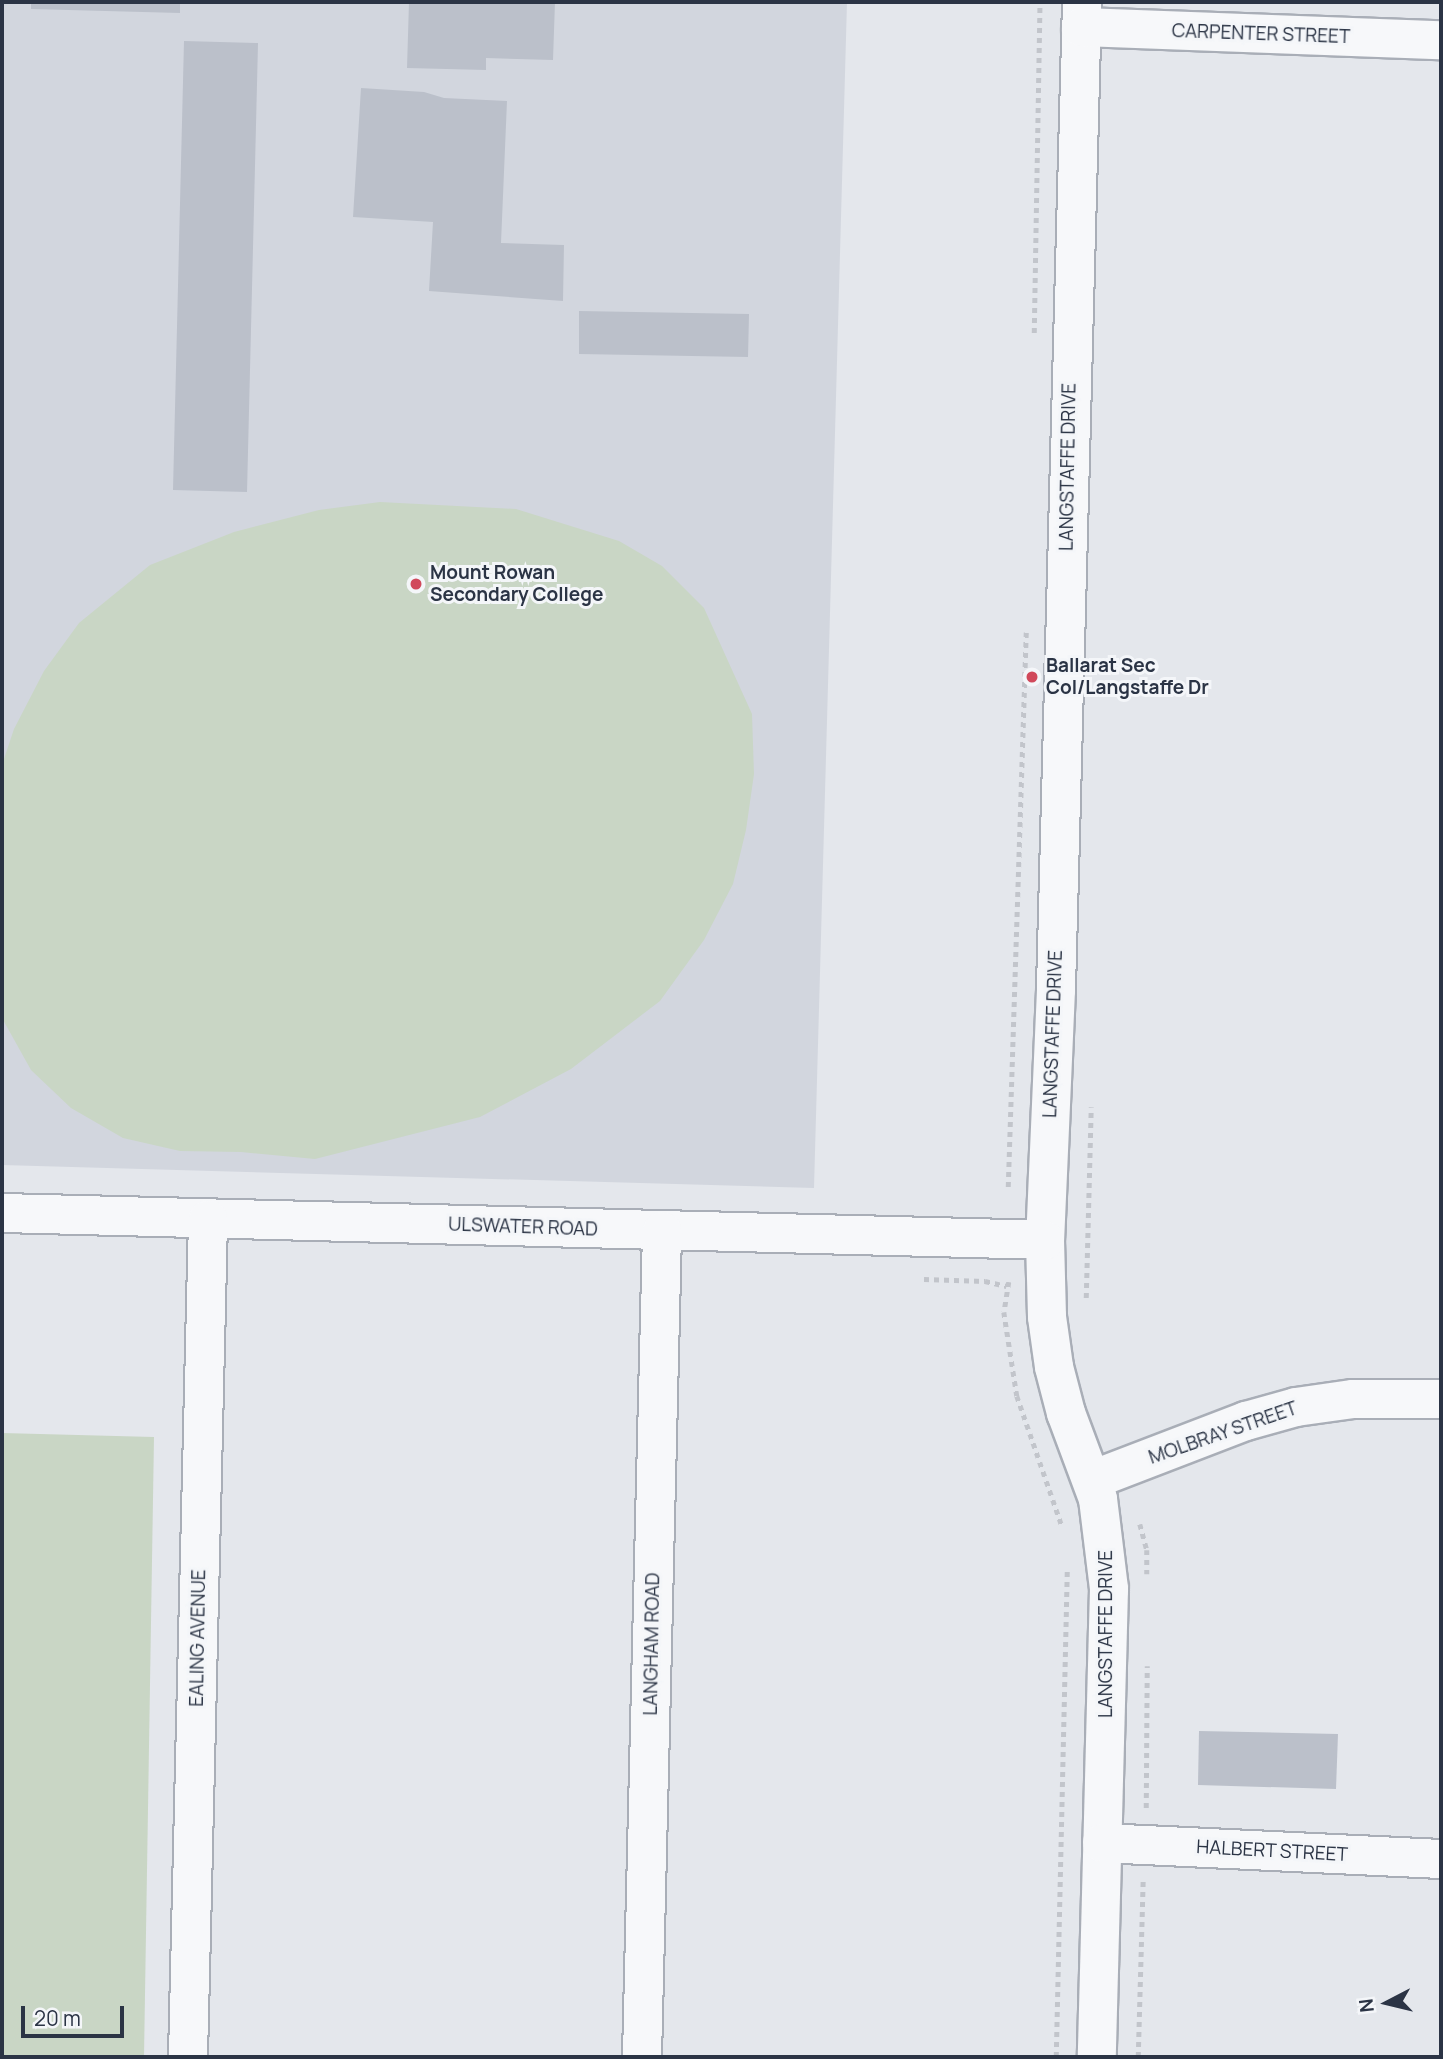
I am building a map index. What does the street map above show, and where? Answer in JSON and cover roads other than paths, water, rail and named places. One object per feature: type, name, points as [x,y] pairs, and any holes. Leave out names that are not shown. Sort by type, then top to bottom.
[{"type":"street","name":"CARPENTER STREET","points":[[1081,15],[1441,40]]},
{"type":"street","name":"LANGSTAFFE DRIVE","points":[[1081,15],[1056,990],[1028,1240],[1066,1413],[1092,1480],[1105,1534],[1109,1589],[1097,2057]]},
{"type":"street","name":"ULSWATER ROAD","points":[[2,1213],[1028,1240]]},
{"type":"street","name":"EALING AVENUE","points":[[188,2057],[208,1219]]},
{"type":"street","name":"LANGHAM ROAD","points":[[642,2057],[662,1231]]},
{"type":"street","name":"MOLBRAY STREET","points":[[1092,1480],[1246,1422],[1296,1407],[1353,1399],[1441,1399]]},
{"type":"street","name":"HALBERT STREET","points":[[1102,1843],[1146,1827],[1441,1859]]},
{"type":"place","name":"Mount Rowan Secondary College","points":[[416,584]]},
{"type":"place","name":"Ballarat Sec Col/Langstaffe Dr","points":[[1032,677]]}]
